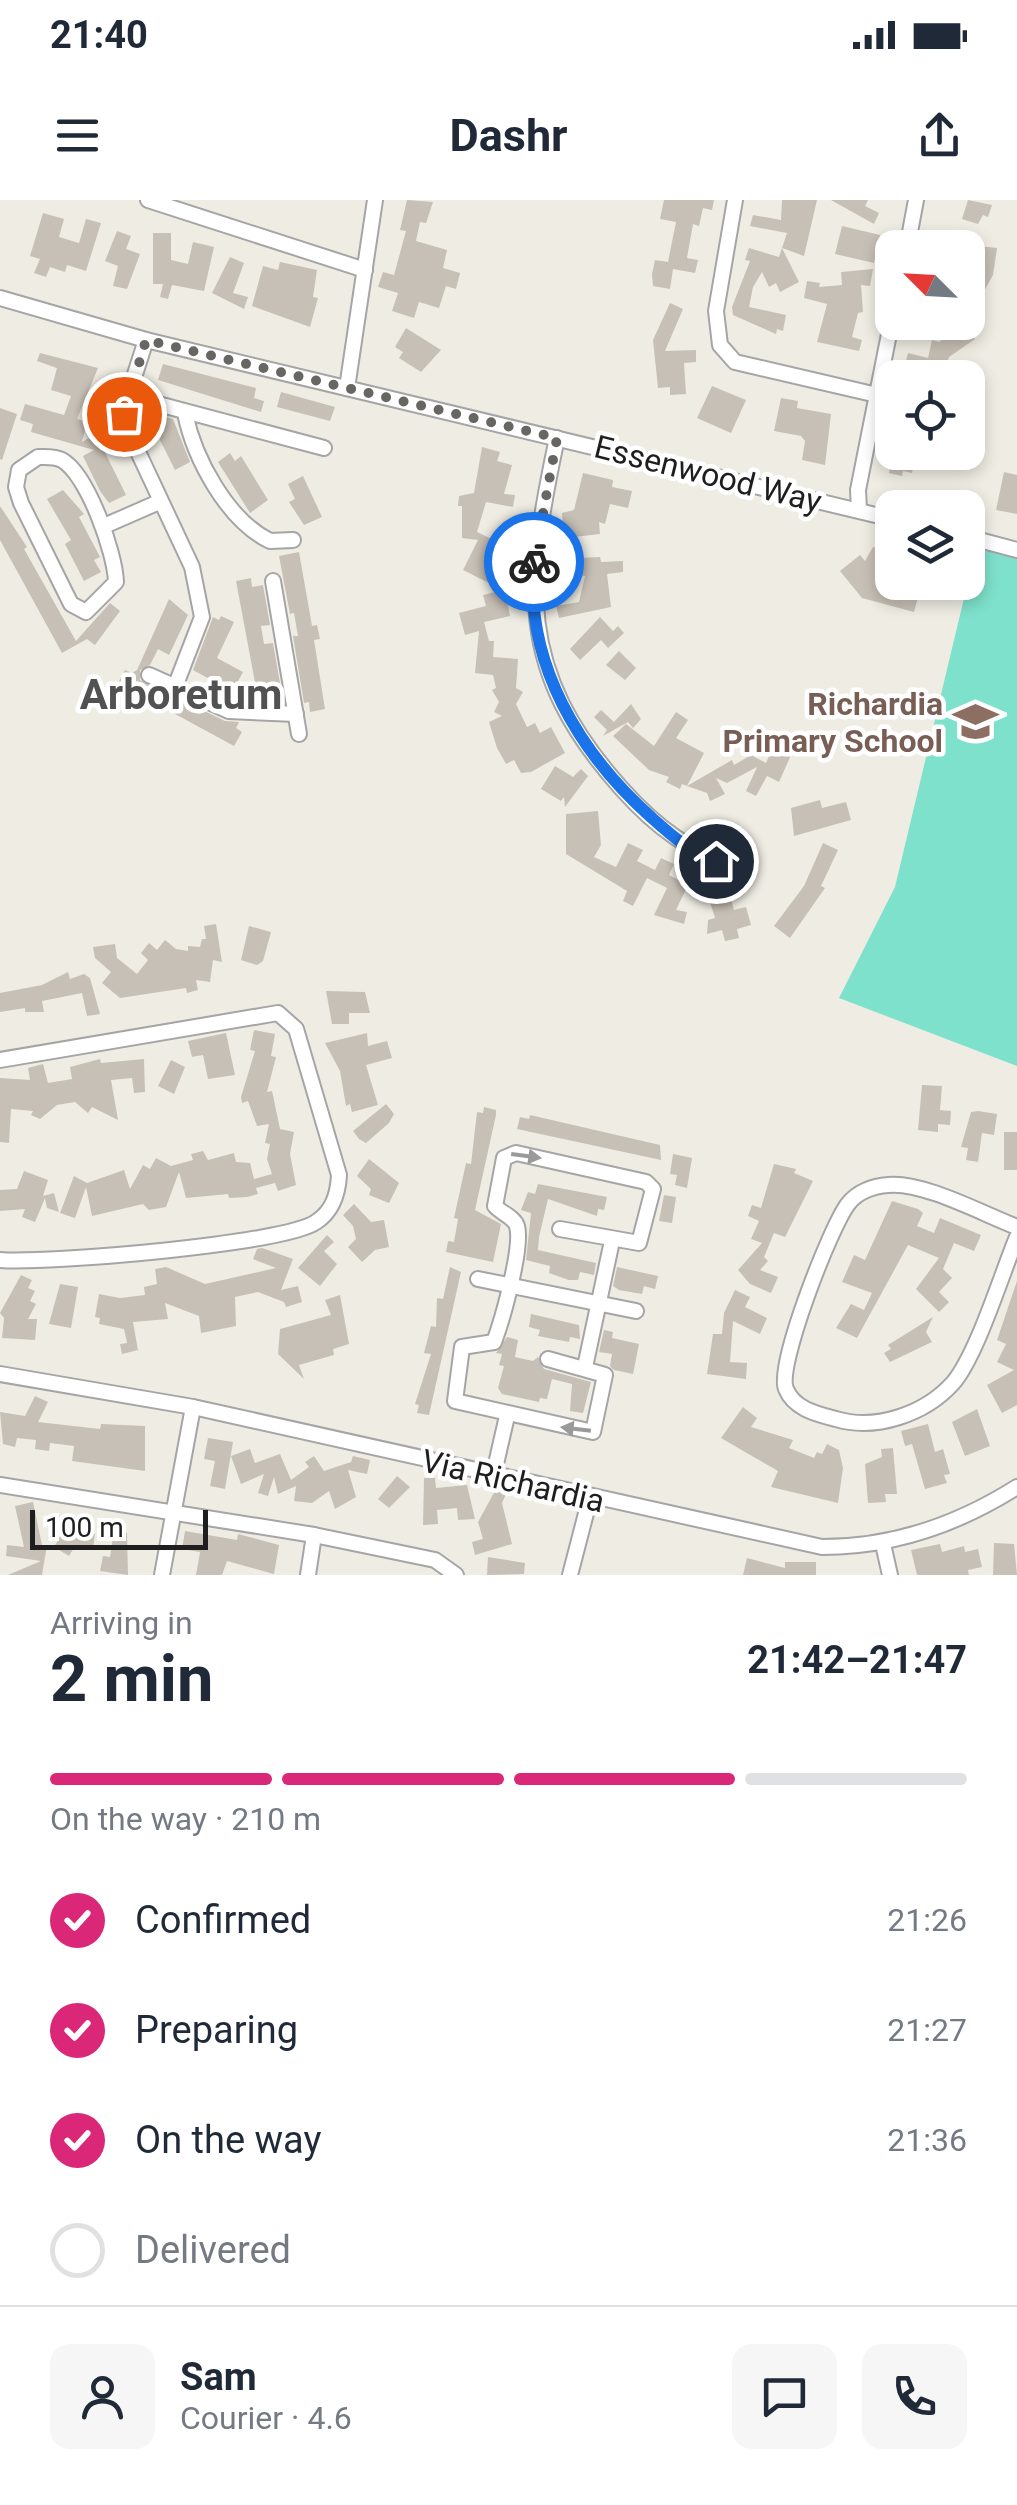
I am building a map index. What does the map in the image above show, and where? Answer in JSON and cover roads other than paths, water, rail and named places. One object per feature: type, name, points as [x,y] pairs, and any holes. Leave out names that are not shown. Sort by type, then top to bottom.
[{"type":"street","points":[[148,200],[365,270]]},
{"type":"street","points":[[346,388],[376,200]]},
{"type":"street","points":[[735,200],[716,311],[720,344],[735,362],[875,394]]},
{"type":"street","points":[[910,230],[916,200]]},
{"type":"street","name":"Essenwood Way","points":[[0,298],[146,340],[875,514]]},
{"type":"street","points":[[146,340],[124,414],[128,436],[192,566],[202,617],[175,686]]},
{"type":"street","points":[[128,396],[324,448]]},
{"type":"street","points":[[860,510],[858,490],[875,409]]},
{"type":"street","points":[[185,413],[198,456],[243,519],[270,541],[292,540]]},
{"type":"street","points":[[557,438],[533,569],[541,648],[555,690],[596,760],[631,799],[702,856],[741,865]]},
{"type":"street","points":[[49,457],[67,464],[104,526],[114,586],[90,610],[78,611],[21,503],[16,487],[25,462],[49,457]]},
{"type":"street","points":[[104,526],[159,502]]},
{"type":"street","points":[[985,542],[1017,550]]},
{"type":"street","points":[[273,581],[299,734]]},
{"type":"street","points":[[150,675],[243,714],[296,714]]},
{"type":"street","points":[[0,1060],[278,1013],[296,1028],[338,1175],[336,1198],[325,1215],[292,1232],[100,1257],[43,1262],[0,1260]]},
{"type":"street","points":[[548,1359],[585,1366],[605,1375],[593,1432],[460,1404],[453,1396],[462,1347],[494,1342],[508,1286],[518,1231],[493,1198],[501,1164],[511,1153],[649,1184],[652,1200],[644,1236],[634,1244],[560,1229]]},
{"type":"street","points":[[1017,1227],[912,1187],[885,1185],[862,1192],[840,1217],[788,1348],[783,1375],[788,1394],[802,1408],[862,1424],[895,1419],[940,1394],[952,1384],[966,1360],[1017,1236]]},
{"type":"street","points":[[585,1366],[612,1241]]},
{"type":"street","points":[[478,1278],[636,1311]]},
{"type":"street","name":"Via Richardia","points":[[0,1374],[193,1407],[790,1543],[822,1547],[882,1544],[958,1522],[1017,1487]]},
{"type":"street","points":[[162,1575],[193,1407]]},
{"type":"street","points":[[494,1476],[508,1416]]},
{"type":"street","points":[[0,1485],[314,1534],[434,1560],[456,1575]]},
{"type":"street","points":[[570,1575],[590,1498]]},
{"type":"street","points":[[308,1575],[314,1534]]},
{"type":"street","points":[[882,1544],[890,1575]]},
{"type":"place","name":"Richardia Primary School","points":[[976,722]]},
{"type":"district","name":"Arboretum","points":[[181,694]]}]
